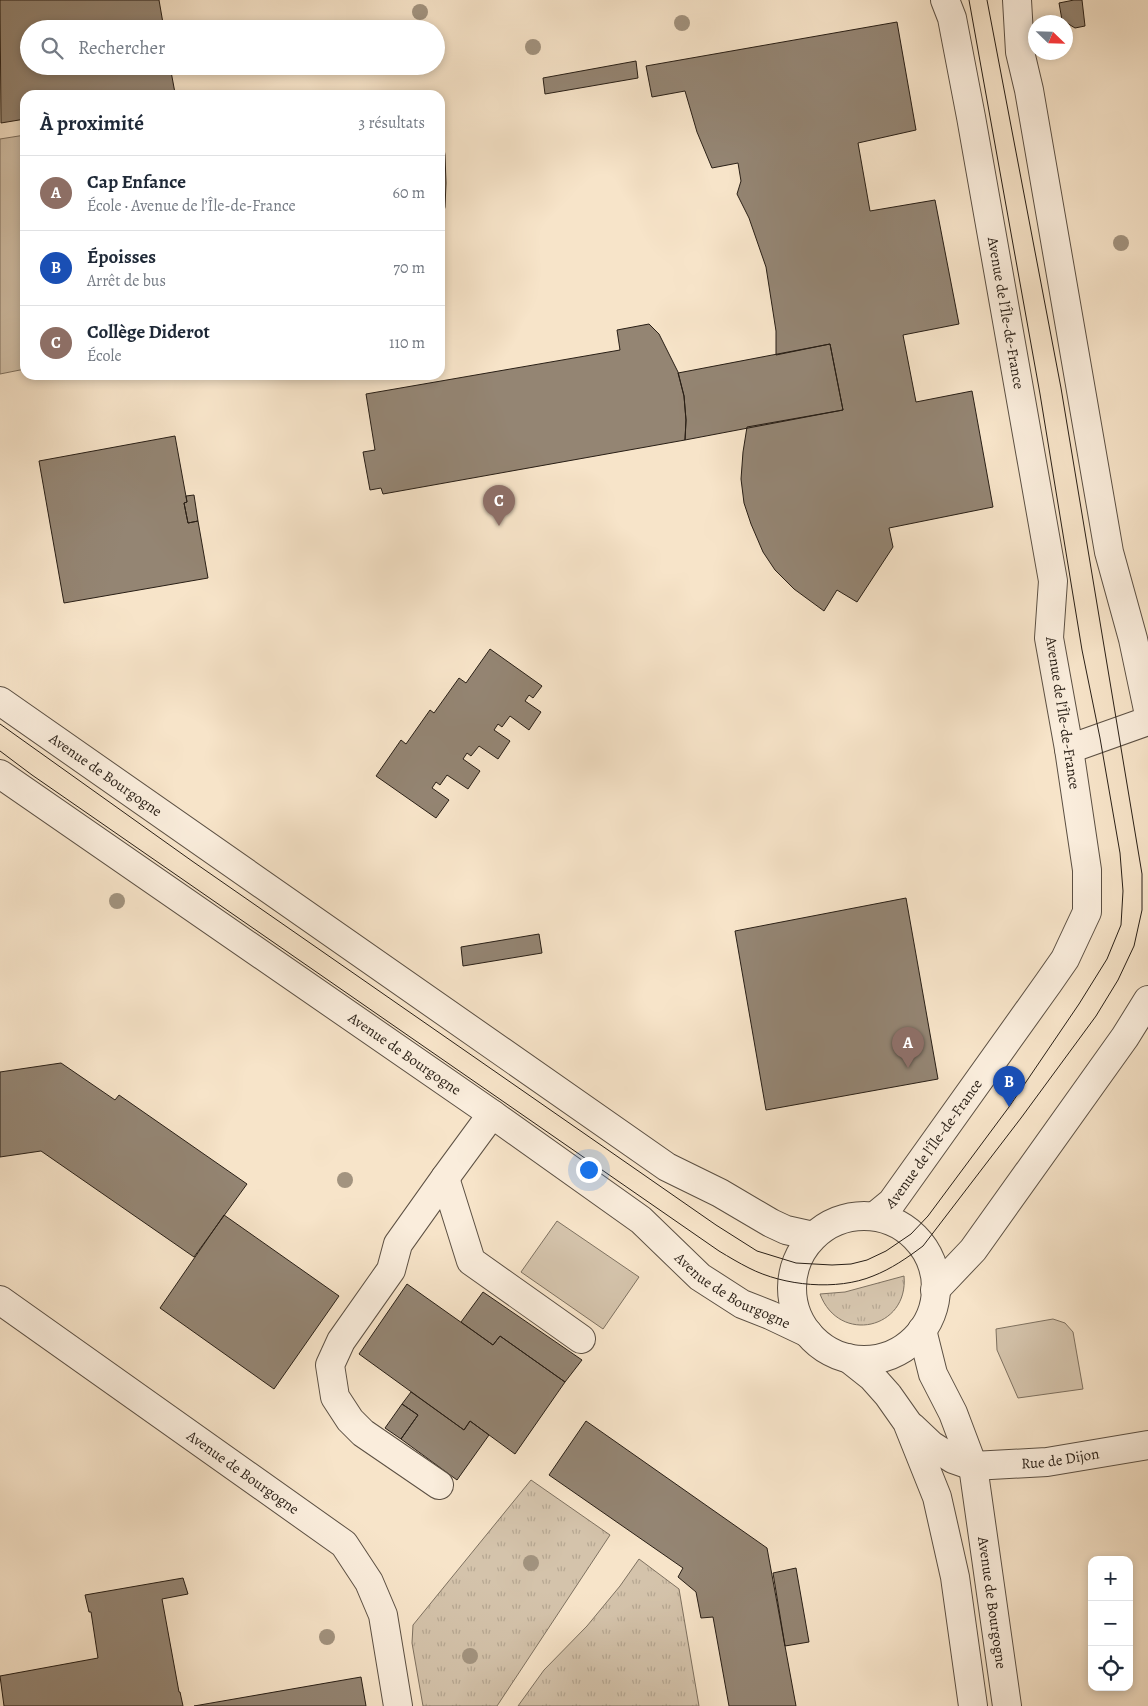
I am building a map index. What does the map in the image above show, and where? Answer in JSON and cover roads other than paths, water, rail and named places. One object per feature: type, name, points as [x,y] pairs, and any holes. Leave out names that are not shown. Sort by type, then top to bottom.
[{"type":"street","name":"Avenue de l’Île-de-France","points":[[875,1216],[892,1202],[1049,982],[1065,959],[1087,912],[1087,870],[1069,749],[1049,638],[1053,581],[971,117],[952,18],[945,0]]},
{"type":"street","points":[[1017,0],[1020,52],[1029,90],[1110,552],[1133,639],[1148,710]]},
{"type":"street","name":"Avenue de Bourgogne","points":[[0,701],[667,1167],[720,1192],[771,1223],[786,1230],[814,1236]]},
{"type":"street","points":[[1069,749],[1148,721]]},
{"type":"street","name":"Avenue de Bourgogne","points":[[0,774],[492,1114],[641,1220],[700,1277],[742,1304],[808,1333]]},
{"type":"street","points":[[935,1290],[973,1250],[1125,1037],[1148,1000]]},
{"type":"street","points":[[439,1485],[363,1433],[350,1420],[335,1397],[330,1365],[340,1341],[391,1270],[398,1244],[492,1114]]},
{"type":"street","points":[[446,1178],[471,1261],[581,1338]]},
{"type":"street","points":[[855,1216],[875,1216],[895,1222],[923,1246],[935,1276],[934,1304],[922,1330],[908,1344],[894,1353],[880,1358],[864,1360],[848,1358],[828,1351],[808,1333],[799,1318],[792,1300],[792,1283],[796,1263],[804,1246],[824,1227],[836,1221],[855,1216]]},
{"type":"street","name":"Avenue de Bourgogne","points":[[0,1300],[344,1544],[369,1582],[383,1615],[398,1706]]},
{"type":"street","name":"Avenue de Bourgogne","points":[[922,1330],[933,1374],[953,1413],[973,1466],[1008,1706]]},
{"type":"street","points":[[848,1358],[872,1377],[888,1395],[907,1422],[931,1445],[953,1459],[973,1466]]},
{"type":"street","points":[[907,1422],[937,1497],[955,1577],[974,1706]]},
{"type":"street","name":"Rue de Dijon","points":[[973,1466],[1047,1462],[1148,1445]]},
{"type":"tram line","points":[[0,724],[192,861],[716,1225],[757,1251],[796,1263],[851,1264],[867,1260],[886,1251],[911,1234],[928,1216],[1009,1107],[1107,959],[1121,925],[1123,891],[1120,853],[1100,738],[1082,650],[1040,394],[969,0]]},
{"type":"tram line","points":[[0,751],[719,1251],[742,1264],[778,1279],[811,1284],[843,1284],[859,1281],[880,1273],[899,1263],[923,1246],[1096,1016],[1118,980],[1134,946],[1142,910],[1142,874],[1061,388],[987,0]]},
{"type":"place","name":"Collège Diderot","points":[[499,526]]},
{"type":"place","name":"Cap Enfance","points":[[908,1068]]},
{"type":"place","name":"Époisses","points":[[1009,1107]]}]
